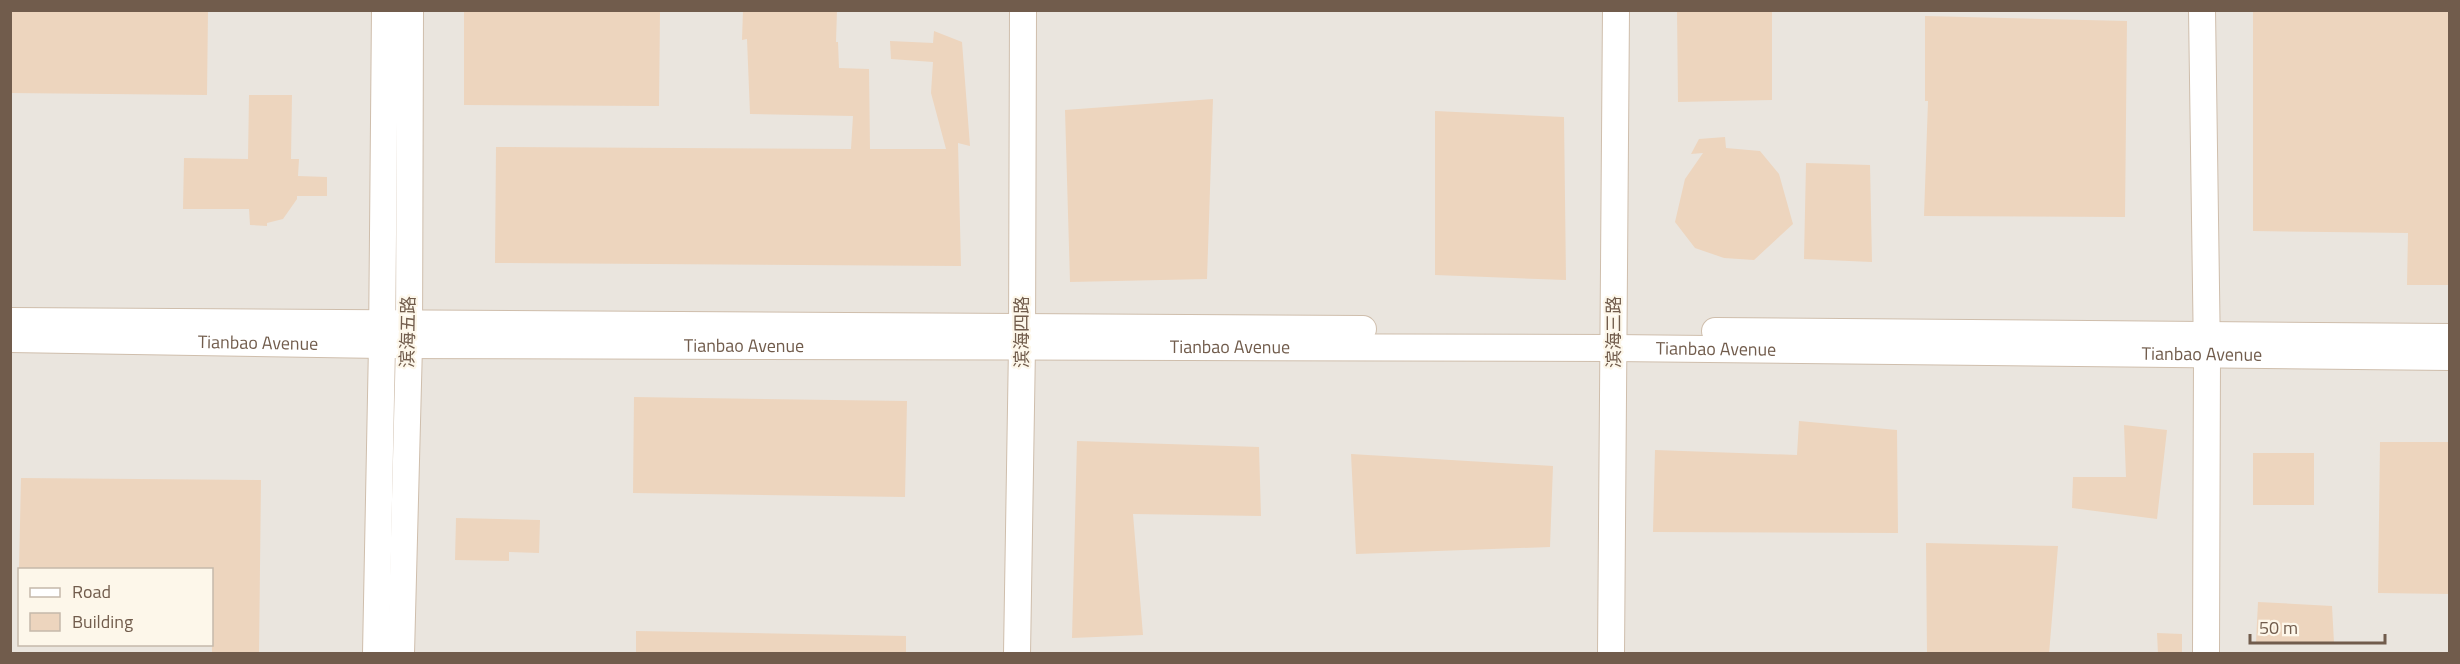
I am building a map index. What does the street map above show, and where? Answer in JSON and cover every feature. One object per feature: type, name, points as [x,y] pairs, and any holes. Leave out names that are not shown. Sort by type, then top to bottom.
[{"type":"street","name":"滨海五路","points":[[376,654],[385,10]]},
{"type":"street","name":"滨海五路","points":[[401,654],[409,334],[410,10]]},
{"type":"street","name":"滨海四路","points":[[1017,654],[1022,337],[1023,10]]},
{"type":"street","name":"滨海三路","points":[[1611,654],[1616,10]]},
{"type":"street","points":[[2202,10],[2207,345],[2205,654]]},
{"type":"street","points":[[337,323],[357,315],[369,305],[383,275]]},
{"type":"street","points":[[381,328],[398,303],[409,278]]},
{"type":"street","name":"Tianbao Avenue","points":[[10,321],[337,323],[409,334],[1613,339],[2207,345],[2450,357]]},
{"type":"street","name":"Tianbao Avenue","points":[[10,339],[317,344],[381,328]]},
{"type":"street","name":"Tianbao Avenue","points":[[2207,345],[2450,337]]},
{"type":"shaded area","points":[[10,11],[2449,11],[2449,653],[11,653]]},
{"type":"building","points":[[10,10],[208,10],[207,95],[10,93]]},
{"type":"building","points":[[464,10],[660,10],[659,106],[464,105]]},
{"type":"building","points":[[743,10],[837,10],[836,42],[838,42],[839,68],[869,69],[870,149],[946,149],[931,93],[933,62],[891,59],[890,41],[933,43],[934,31],[962,42],[970,146],[958,143],[961,266],[495,263],[496,147],[851,149],[853,116],[750,114],[747,39],[742,40]]},
{"type":"building","points":[[1677,10],[1772,10],[1772,100],[1678,102]]},
{"type":"building","points":[[2253,10],[2450,10],[2450,285],[2407,285],[2408,233],[2253,231]]},
{"type":"building","points":[[1925,16],[2127,21],[2125,217],[1924,216],[1928,101],[1925,101]]},
{"type":"building","points":[[249,95],[292,95],[291,159],[299,159],[298,176],[327,177],[327,196],[297,196],[283,219],[267,223],[267,226],[250,225],[249,209],[183,209],[184,158],[248,159]]},
{"type":"building","points":[[1213,99],[1207,279],[1070,282],[1065,110]]},
{"type":"building","points":[[1435,111],[1564,117],[1566,280],[1435,275]]},
{"type":"building","points":[[1725,137],[1726,148],[1760,151],[1779,174],[1793,224],[1754,260],[1724,258],[1695,248],[1675,222],[1685,179],[1703,153],[1691,154],[1699,139]]},
{"type":"building","points":[[1806,163],[1870,165],[1872,262],[1804,259]]},
{"type":"building","points":[[634,397],[907,401],[905,497],[633,493]]},
{"type":"building","points":[[1799,421],[1897,430],[1898,533],[1653,532],[1655,450],[1797,455]]},
{"type":"building","points":[[2124,425],[2167,430],[2157,519],[2072,508],[2073,477],[2126,477]]},
{"type":"building","points":[[1077,441],[1259,447],[1261,516],[1133,514],[1143,635],[1072,638]]},
{"type":"building","points":[[2380,442],[2450,442],[2450,594],[2378,593]]},
{"type":"building","points":[[2253,453],[2314,453],[2314,505],[2253,505]]},
{"type":"building","points":[[1351,454],[1553,466],[1550,547],[1356,554]]},
{"type":"building","points":[[21,478],[261,480],[259,654],[212,654],[213,568],[19,568]]},
{"type":"building","points":[[456,518],[540,520],[539,553],[509,552],[509,561],[455,560]]},
{"type":"building","points":[[1926,543],[2058,546],[2049,654],[1927,654]]},
{"type":"building","points":[[2258,602],[2332,606],[2334,643],[2256,643]]},
{"type":"building","points":[[636,631],[906,636],[906,654],[636,654]]},
{"type":"building","points":[[2157,633],[2182,634],[2182,654],[2158,654]]}]
